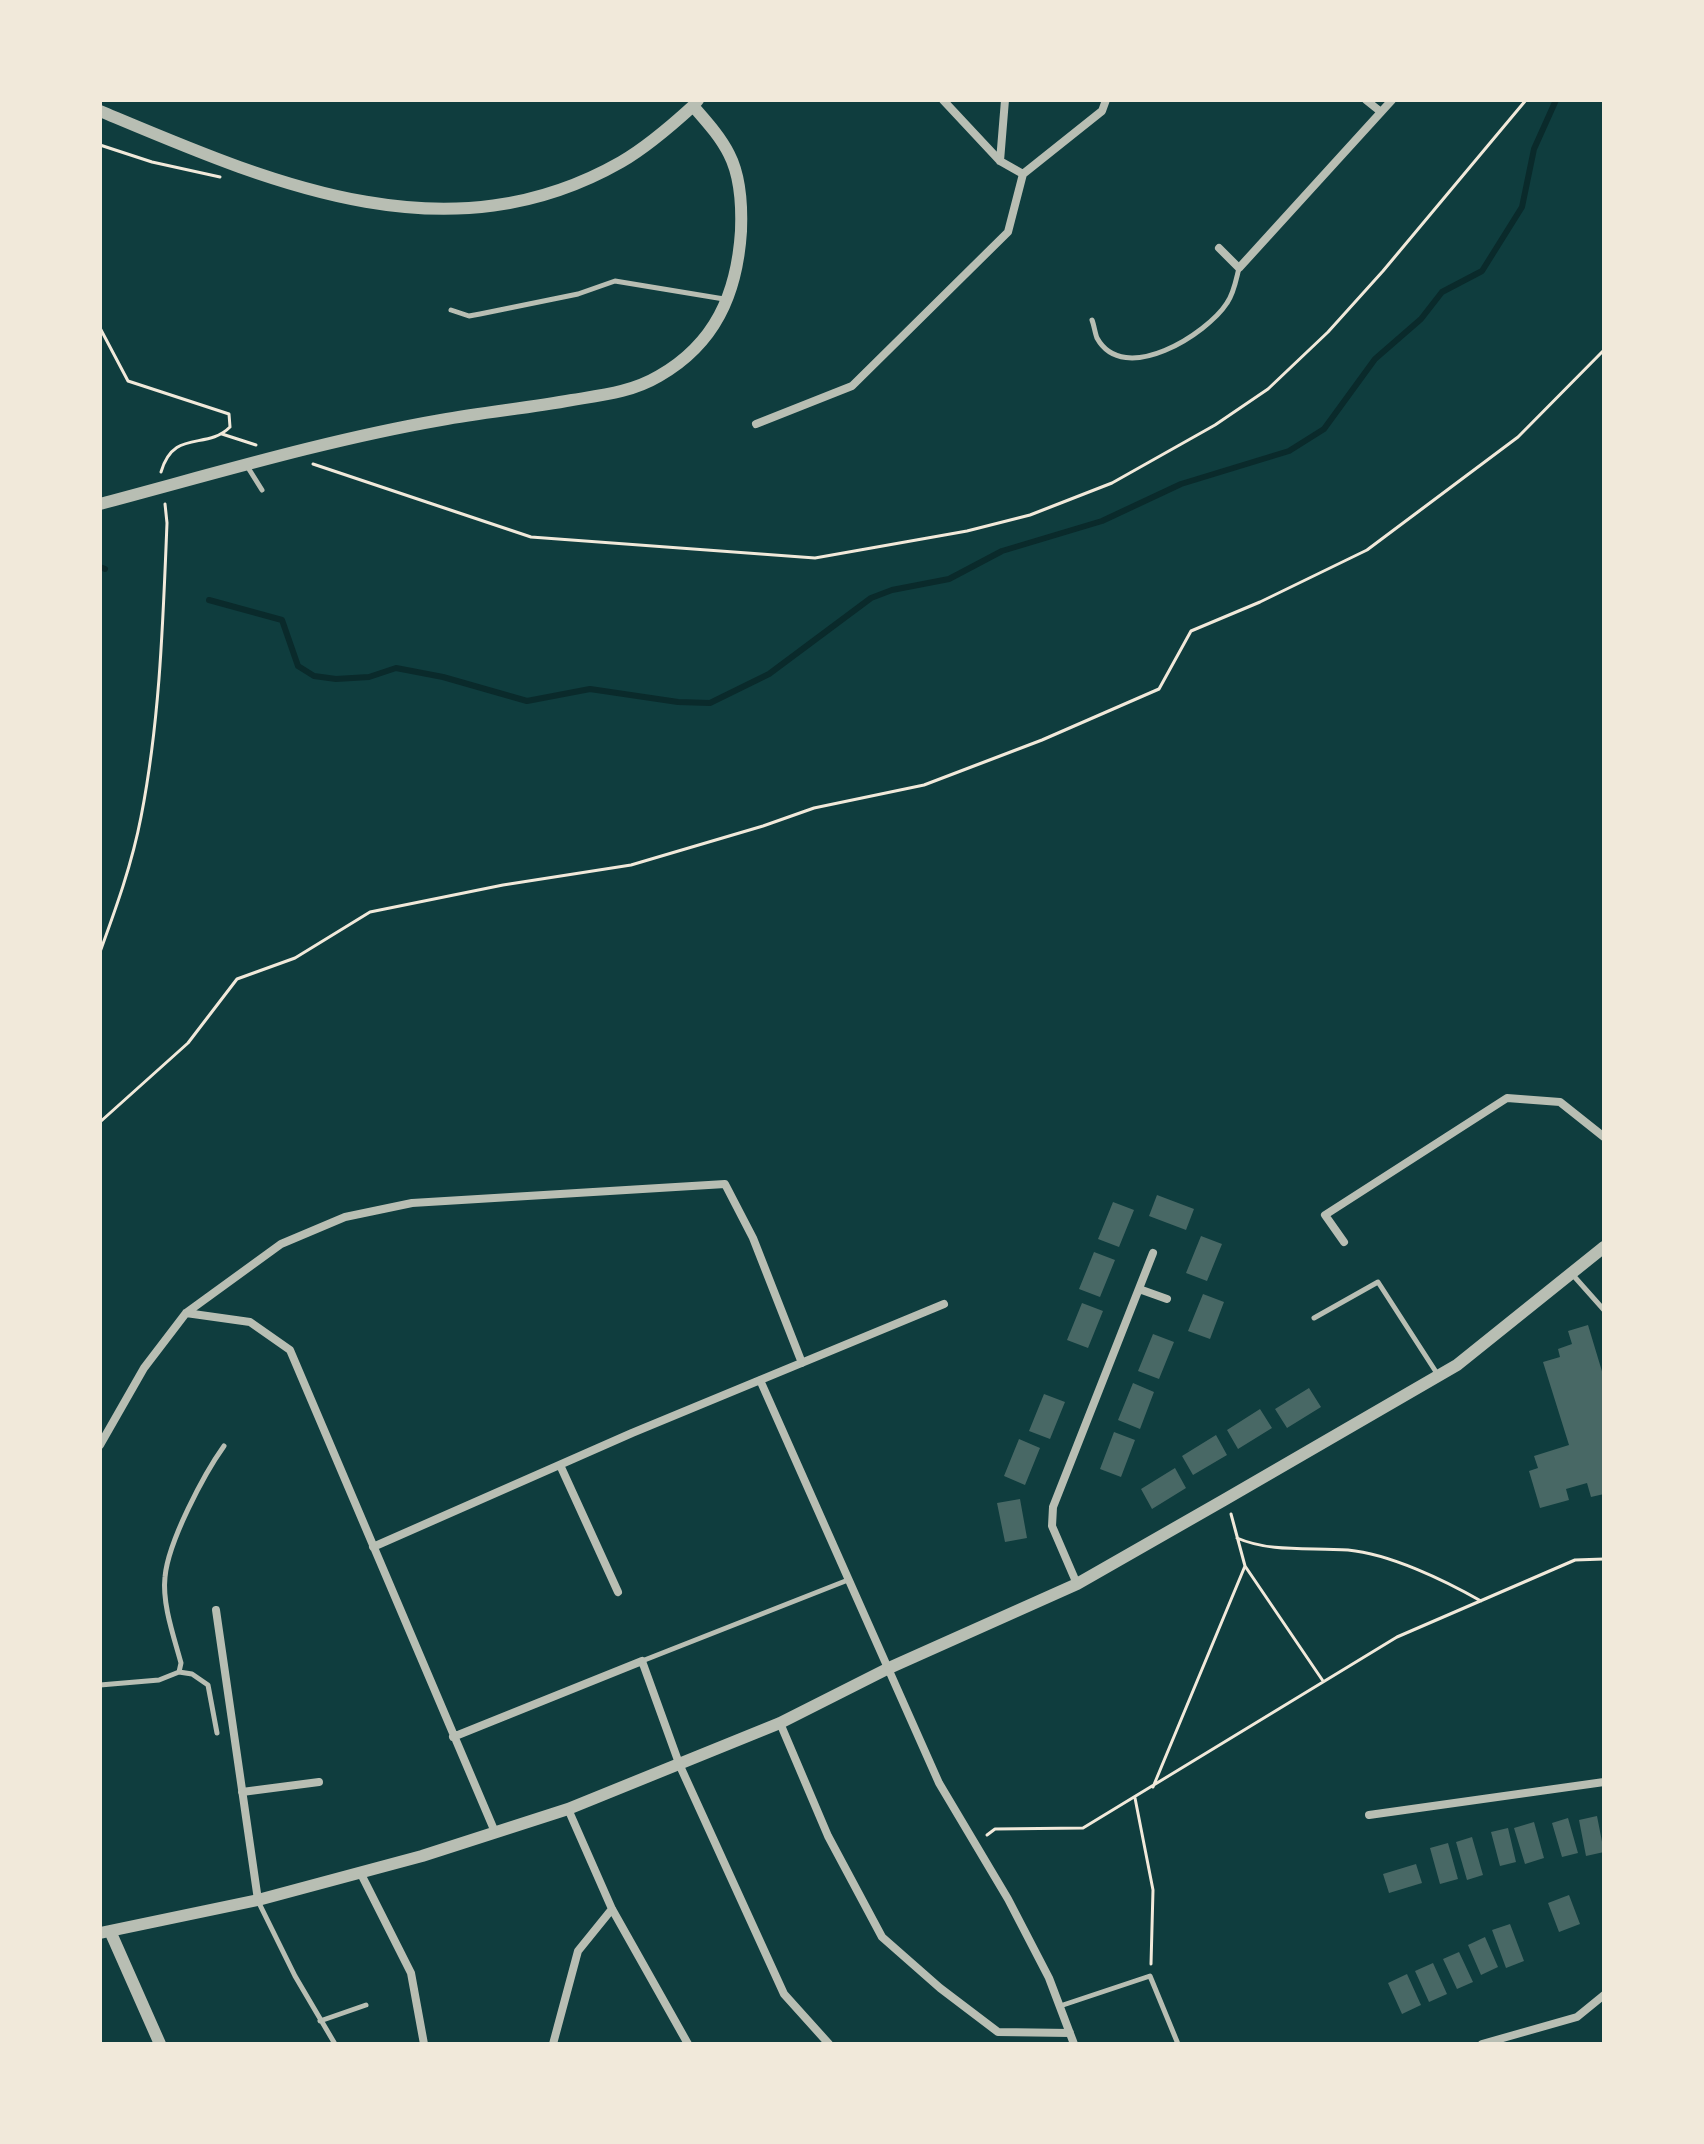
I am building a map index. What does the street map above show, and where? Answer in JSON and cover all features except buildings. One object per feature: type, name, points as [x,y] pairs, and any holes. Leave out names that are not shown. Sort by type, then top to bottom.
[{"type":"street","points":[[943,100],[1000,161],[1023,174]]},
{"type":"street","points":[[1000,161],[1005,100]]},
{"type":"street","points":[[756,424],[852,386],[1008,232],[1023,174],[1102,111],[1106,100]]},
{"type":"street","points":[[1366,100],[1381,112]]},
{"type":"street","points":[[1219,248],[1239,268],[1392,100]]},
{"type":"street","points":[[100,111],[234,167],[305,190],[377,205],[437,209],[491,205],[549,194],[620,163],[657,138],[695,103],[730,156],[742,209],[740,244],[729,299],[714,328],[699,347],[679,365],[656,378],[625,392],[442,419],[366,435],[100,504]]},
{"type":"street","points":[[1344,1242],[1325,1215],[1507,1098],[1560,1102],[1604,1137]]},
{"type":"street","points":[[100,1445],[144,1368],[186,1313],[207,1295],[281,1244],[345,1217],[412,1203],[725,1184],[753,1238],[802,1363]]},
{"type":"street","points":[[160,2044],[105,1932],[258,1900],[495,1832],[568,1809],[780,1723],[889,1668],[1077,1584],[1224,1500],[1457,1365],[1604,1247]]},
{"type":"street","points":[[1077,1584],[1052,1526],[1053,1507],[1153,1253]]},
{"type":"street","points":[[1139,1289],[1167,1299]]},
{"type":"street","points":[[373,1547],[944,1304]]},
{"type":"street","points":[[186,1313],[250,1322],[290,1350],[495,1832]]},
{"type":"street","points":[[760,1380],[939,1783],[1008,1899],[1049,1978],[1074,2044]]},
{"type":"street","points":[[560,1465],[618,1592]]},
{"type":"street","points":[[216,1610],[258,1900]]},
{"type":"street","points":[[453,1737],[642,1661],[680,1766],[784,1994],[829,2044]]},
{"type":"street","points":[[780,1723],[828,1836],[882,1937],[940,1988],[998,2032],[1070,2033]]},
{"type":"street","points":[[242,1792],[319,1782]]},
{"type":"street","points":[[1369,1815],[1604,1782]]},
{"type":"street","points":[[568,1809],[612,1909],[688,2044]]},
{"type":"street","points":[[360,1872],[411,1973],[424,2044]]},
{"type":"street","points":[[553,2044],[578,1951],[612,1909]]},
{"type":"street","points":[[1482,2044],[1577,2017],[1604,1995]]},
{"type":"lane","points":[[1092,320],[1098,338],[1106,348],[1130,357],[1155,355],[1188,338],[1218,315],[1229,301],[1239,268]]},
{"type":"lane","points":[[451,310],[469,316],[578,294],[615,281],[729,299]]},
{"type":"lane","points":[[247,466],[262,490]]},
{"type":"lane","points":[[1572,1273],[1604,1310]]},
{"type":"lane","points":[[1314,1318],[1378,1282],[1438,1375]]},
{"type":"lane","points":[[179,1672],[181,1663],[165,1576],[175,1541],[210,1466],[224,1446]]},
{"type":"lane","points":[[642,1661],[849,1580]]},
{"type":"lane","points":[[100,1685],[159,1680],[179,1672],[192,1674],[208,1685],[217,1733]]},
{"type":"lane","points":[[258,1900],[335,2044]]},
{"type":"lane","points":[[1060,2006],[1150,1976],[1178,2044]]},
{"type":"lane","points":[[320,2021],[366,2005]]},
{"type":"path","points":[[305,461],[531,537],[547,539],[815,558],[967,531],[1030,515],[1112,483],[1215,425],[1268,389],[1328,332],[1383,271],[1526,100]]},
{"type":"path","points":[[100,145],[152,162],[225,178],[234,167]]},
{"type":"path","points":[[100,328],[128,381],[229,414],[230,427],[222,434],[175,449],[167,455],[161,474],[167,523],[152,753],[125,884],[100,952]]},
{"type":"path","points":[[100,1122],[188,1043],[237,979],[295,958],[370,912],[503,885],[631,865],[814,808],[924,785],[1042,740],[1159,689],[1191,631],[1260,602],[1367,550],[1518,437],[1604,350]]},
{"type":"path","points":[[222,434],[263,448]]},
{"type":"path","points":[[1224,1500],[1245,1566],[1324,1682]]},
{"type":"path","points":[[1237,1538],[1253,1545],[1351,1550],[1390,1560],[1481,1601]]},
{"type":"path","points":[[975,1843],[995,1829],[1083,1828],[1397,1637],[1575,1560],[1604,1559]]},
{"type":"path","points":[[1153,1787],[1245,1566]]},
{"type":"path","points":[[1135,1798],[1153,1890],[1150,1976]]},
{"type":"waterway","points":[[209,600],[282,620],[298,666],[314,676],[336,679],[369,677],[396,668],[443,677],[527,701],[590,689],[678,702],[710,703],[769,674],[871,598],[892,590],[949,579],[1002,551],[1102,521],[1181,484],[1289,451],[1324,429],[1375,359],[1421,319],[1442,292],[1482,271],[1522,207],[1534,149],[1556,100]]},
{"type":"waterway","points":[[100,567],[105,569]]}]
